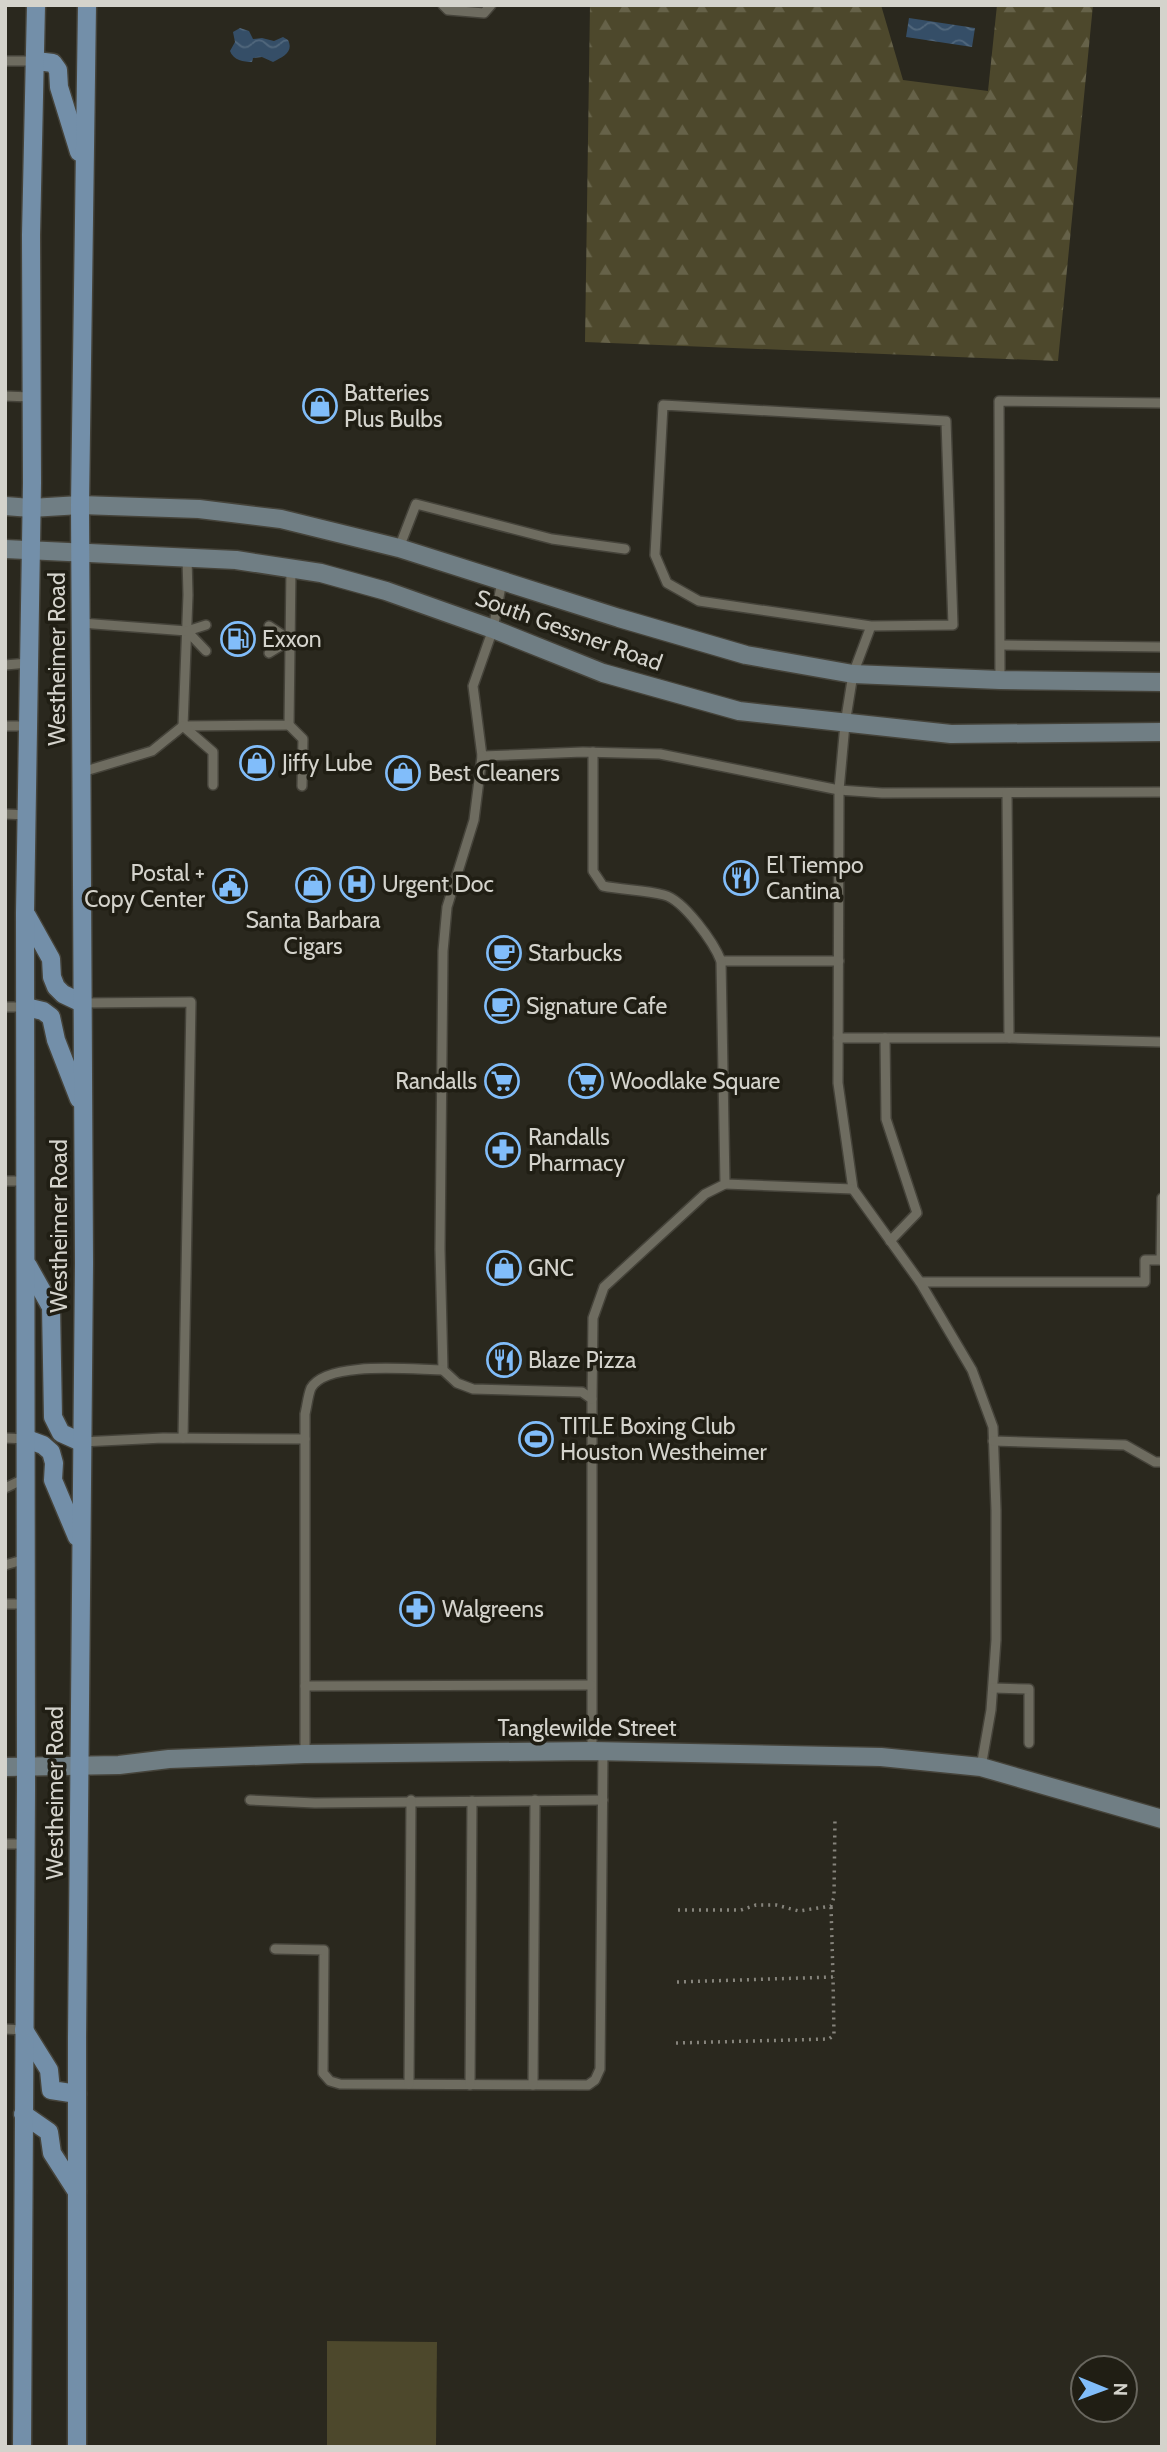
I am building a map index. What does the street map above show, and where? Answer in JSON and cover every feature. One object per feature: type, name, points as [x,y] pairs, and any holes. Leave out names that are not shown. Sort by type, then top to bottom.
[{"type":"main road","name":"Westheimer Road","points":[[22,2447],[27,1438],[25,913],[31,550],[31,235],[36,5]]},
{"type":"main road","name":"Westheimer Road","points":[[77,2447],[83,1109],[80,505],[86,5]]},
{"type":"main road","points":[[36,61],[53,63],[58,70],[59,86],[85,169]]},
{"type":"main road","name":"South Gessner Road","points":[[5,506],[31,508],[80,505],[199,509],[281,519],[399,548],[619,618],[746,654],[853,674],[1000,681],[1162,682]]},
{"type":"main road","name":"South Gessner Road","points":[[5,549],[236,560],[321,573],[386,591],[493,629],[603,673],[739,711],[951,734],[1162,732]]},
{"type":"main road","points":[[25,913],[51,959],[52,977],[56,986],[63,994],[82,1003]]},
{"type":"main road","points":[[26,1007],[43,1011],[51,1017],[56,1040],[83,1109]]},
{"type":"main road","points":[[27,1263],[51,1307],[53,1418],[61,1433],[81,1442]]},
{"type":"main road","points":[[27,1438],[51,1452],[54,1463],[53,1480],[81,1547]]},
{"type":"main road","name":"Tanglewilde Street","points":[[5,1767],[119,1765],[169,1759],[305,1754],[597,1751],[881,1757],[981,1767],[1162,1819]]},
{"type":"main road","points":[[24,2030],[49,2070],[51,2090],[77,2094]]},
{"type":"main road","points":[[23,2113],[49,2132],[52,2153],[77,2192]]},
{"type":"lane","points":[[443,5],[448,10],[484,13],[491,5]]},
{"type":"lane","points":[[5,61],[36,61]]},
{"type":"lane","points":[[5,396],[30,397]]},
{"type":"lane","points":[[1000,681],[999,401],[1162,403]]},
{"type":"lane","points":[[663,405],[946,421],[953,625],[871,626],[699,601],[667,583],[655,555],[663,405]]},
{"type":"lane","points":[[399,548],[416,504],[552,539],[625,549]]},
{"type":"lane","points":[[183,726],[187,558]]},
{"type":"lane","points":[[289,725],[291,568]]},
{"type":"lane","points":[[443,1370],[440,1249],[443,951],[447,907],[474,820],[482,756],[473,685],[493,629],[502,580]]},
{"type":"lane","points":[[81,623],[187,631],[206,625]]},
{"type":"lane","points":[[269,626],[290,640]]},
{"type":"lane","points":[[871,626],[853,674],[839,790],[838,1083],[853,1189],[920,1282],[972,1370],[993,1427],[996,1640],[993,1688],[981,1767]]},
{"type":"lane","points":[[187,631],[206,651]]},
{"type":"lane","points":[[270,653],[290,640]]},
{"type":"lane","points":[[1001,645],[1162,646]]},
{"type":"lane","points":[[5,665],[29,663]]},
{"type":"lane","points":[[82,772],[152,751],[183,726],[289,725],[303,739],[302,786]]},
{"type":"lane","points":[[5,726],[28,726]]},
{"type":"lane","points":[[183,726],[213,752],[213,785]]},
{"type":"lane","points":[[482,756],[593,752],[660,754],[839,790],[882,793],[1162,792]]},
{"type":"lane","points":[[593,752],[593,871],[603,886],[665,895],[677,900],[717,950],[721,961],[725,1184]]},
{"type":"lane","points":[[1007,793],[1009,1038]]},
{"type":"lane","points":[[5,814],[27,815]]},
{"type":"lane","points":[[721,961],[839,961]]},
{"type":"lane","points":[[82,1003],[191,1002],[183,1438]]},
{"type":"lane","points":[[5,1007],[26,1007]]},
{"type":"lane","points":[[838,1038],[1009,1038],[1162,1042]]},
{"type":"lane","points":[[885,1038],[886,1119],[917,1213],[890,1241]]},
{"type":"lane","points":[[5,1181],[27,1181]]},
{"type":"lane","points":[[275,1949],[324,1950],[323,2073],[330,2081],[340,2084],[588,2085],[595,2080],[600,2069],[603,1800],[591,1685],[593,1318],[604,1287],[705,1194],[725,1184],[853,1189]]},
{"type":"lane","points":[[920,1282],[1145,1282],[1145,1260],[1161,1260],[1162,1198]]},
{"type":"lane","points":[[305,1754],[305,1414],[312,1386],[327,1375],[349,1369],[443,1370],[457,1383],[473,1389],[582,1392],[592,1399]]},
{"type":"lane","points":[[5,1438],[27,1438]]},
{"type":"lane","points":[[81,1442],[183,1438],[305,1439]]},
{"type":"lane","points":[[993,1441],[1125,1445],[1155,1462],[1162,1462]]},
{"type":"lane","points":[[5,1488],[26,1478]]},
{"type":"lane","points":[[5,1565],[26,1559]]},
{"type":"lane","points":[[5,1604],[26,1604]]},
{"type":"lane","points":[[305,1686],[591,1685]]},
{"type":"lane","points":[[993,1688],[1029,1689],[1029,1743]]},
{"type":"lane","points":[[250,1800],[315,1803],[603,1800]]},
{"type":"lane","points":[[409,2084],[411,1800]]},
{"type":"lane","points":[[533,2085],[535,1800]]},
{"type":"lane","points":[[470,2085],[472,1801]]},
{"type":"lane","points":[[5,1844],[26,1844]]},
{"type":"lane","points":[[5,2029],[24,2030]]},
{"type":"path","points":[[676,2043],[829,2039],[834,2035],[831,1906],[834,1897],[835,1817]]},
{"type":"path","points":[[678,1910],[741,1910],[756,1905],[776,1905],[799,1910],[831,1906]]},
{"type":"path","points":[[677,1982],[833,1978]]},
{"type":"green space","points":[[590,5],[881,5],[903,80],[988,91],[997,5],[1093,5],[1058,361],[585,342]]},
{"type":"green space","points":[[327,2341],[437,2342],[436,2447],[327,2447]]},
{"type":"water","points":[[909,18],[975,28],[972,47],[906,37]]},
{"type":"water","points":[[240,28],[249,31],[253,39],[274,41],[283,37],[288,40],[289,51],[273,62],[262,57],[253,58],[252,62],[239,60],[230,51],[235,42],[233,32]]},
{"type":"place","name":"Batteries Plus Bulbs","points":[[320,406]]},
{"type":"place","name":"Exxon","points":[[238,639]]},
{"type":"place","name":"Jiffy Lube","points":[[257,763]]},
{"type":"place","name":"Best Cleaners","points":[[403,773]]},
{"type":"place","name":"El Tiempo Cantina","points":[[741,878]]},
{"type":"place","name":"Urgent Doc","points":[[357,884]]},
{"type":"place","name":"Santa Barbara Cigars","points":[[313,885]]},
{"type":"place","name":"Postal + Copy Center","points":[[230,886]]},
{"type":"place","name":"Starbucks","points":[[504,953]]},
{"type":"place","name":"Signature Cafe","points":[[502,1006]]},
{"type":"place","name":"Randalls","points":[[502,1081]]},
{"type":"place","name":"Woodlake Square","points":[[586,1081]]},
{"type":"place","name":"Randalls Pharmacy","points":[[503,1150]]},
{"type":"place","name":"GNC","points":[[504,1268]]},
{"type":"place","name":"Blaze Pizza","points":[[504,1360]]},
{"type":"place","name":"TITLE Boxing Club Houston Westheimer","points":[[536,1439]]},
{"type":"place","name":"Walgreens","points":[[417,1609]]}]
